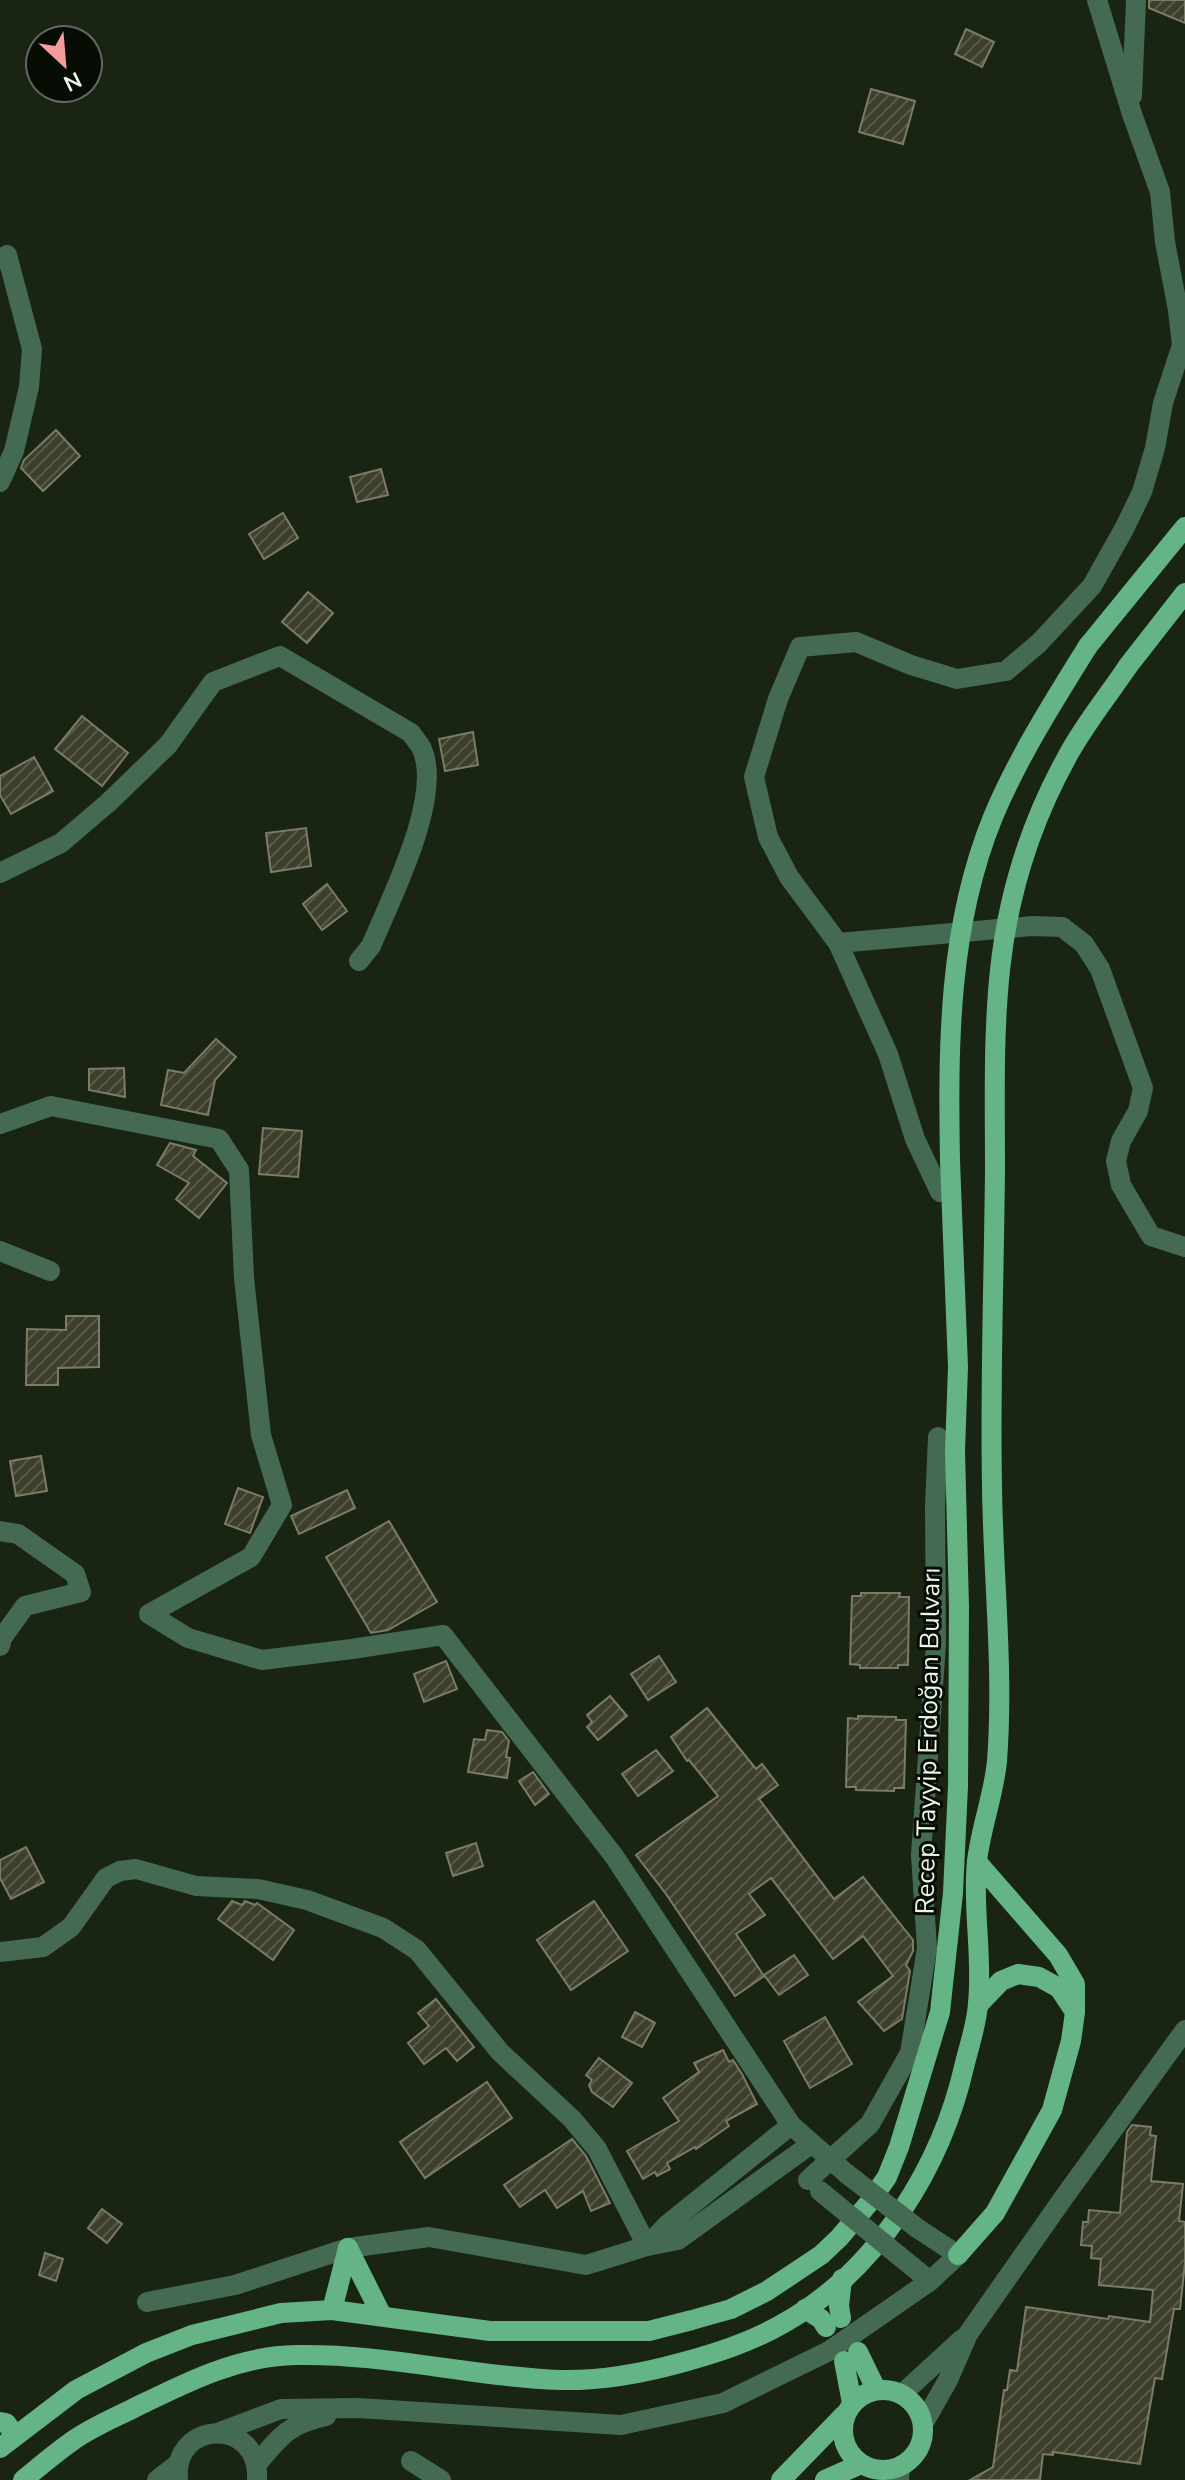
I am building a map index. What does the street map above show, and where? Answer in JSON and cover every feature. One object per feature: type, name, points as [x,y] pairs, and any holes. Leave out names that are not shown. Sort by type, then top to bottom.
[{"type":"main road","name":"Recep Tayyip Erdoğan Bulvarı","points":[[5,2435],[76,2390],[146,2353],[241,2322],[281,2313],[332,2310],[490,2331],[649,2331],[731,2309],[767,2291],[821,2255],[859,2215],[887,2177],[917,2092],[940,2012],[953,1893],[958,1786],[959,1607],[955,1451],[958,1367],[949,1077],[955,964],[969,892],[993,817],[1038,728],[1088,646],[1185,527]]},
{"type":"main road","name":"Recep Tayyip Erdoğan Bulvarı","points":[[23,2480],[88,2431],[204,2375],[252,2360],[295,2355],[320,2356],[427,2364],[525,2379],[588,2380],[641,2374],[722,2352],[777,2327],[842,2279],[877,2244],[910,2199],[942,2139],[961,2082],[978,2005],[977,1862],[997,1765],[999,1644],[992,1486],[996,1059],[1000,971],[1008,917],[1021,863],[1068,753],[1128,666],[1185,593]]},
{"type":"main road","points":[[958,2255],[995,2213],[1052,2110],[1071,2041],[1075,2012],[1075,1984],[1058,1955],[977,1862]]},
{"type":"main road","points":[[978,2005],[1001,1981],[1018,1974],[1039,1977],[1059,1988],[1075,2012]]},
{"type":"main road","points":[[348,2248],[382,2316]]},
{"type":"main road","points":[[332,2310],[348,2248]]},
{"type":"main road","points":[[805,2309],[821,2319],[834,2322],[842,2279]]},
{"type":"main road","points":[[781,2480],[848,2409],[863,2394],[876,2389],[902,2394],[912,2401],[923,2424],[923,2437],[918,2449],[899,2473],[861,2464],[844,2443],[842,2429],[848,2409],[851,2357],[876,2389]]},
{"type":"main road","points":[[825,2480],[861,2464]]},
{"type":"street","points":[[940,1192],[915,1139],[888,1054],[838,943],[789,877],[768,837],[754,777],[778,699],[800,647],[856,642],[911,665],[957,679],[1006,671],[1039,643],[1092,586],[1124,529],[1155,448],[1163,403],[1180,373],[1182,345],[1160,192],[1097,0]]},
{"type":"street","points":[[1132,114],[1136,0]]},
{"type":"street","points":[[0,482],[14,451],[29,387],[32,349],[7,255]]},
{"type":"street","points":[[0,873],[61,843],[109,802],[168,745],[213,682],[280,656],[411,733],[422,749],[428,782],[422,821],[371,946],[359,961]]},
{"type":"street","points":[[838,943],[1033,926],[1062,927],[1084,944],[1100,969],[1143,1088],[1138,1111],[1121,1141],[1116,1161],[1121,1185],[1151,1236],[1185,1247]]},
{"type":"street","points":[[0,1124],[51,1106],[219,1139],[239,1170],[244,1278],[261,1435],[282,1505],[251,1557],[149,1614],[188,1638],[262,1660],[443,1635],[614,1856],[791,2125],[829,2160],[917,2228],[958,2255],[930,2281],[829,2351],[723,2403],[621,2425],[358,2408],[281,2409],[217,2433],[203,2435],[191,2442],[183,2452],[178,2472],[157,2480]]},
{"type":"street","points":[[0,1251],[50,1271]]},
{"type":"street","points":[[814,2185],[829,2160],[870,2124],[910,2053],[927,1948],[921,1855],[936,1644],[938,1437]]},
{"type":"street","points":[[0,1531],[18,1534],[75,1574],[81,1592],[25,1606],[2,1638],[0,1646]]},
{"type":"street","points":[[0,1952],[43,1947],[71,1927],[106,1878],[120,1871],[136,1869],[196,1886],[258,1889],[307,1900],[383,1928],[417,1950],[500,2052],[581,2129],[597,2149],[647,2246]]},
{"type":"street","points":[[923,2424],[948,2380],[968,2334],[1185,2030]]},
{"type":"street","points":[[791,2125],[791,2159],[814,2185],[930,2281]]},
{"type":"street","points":[[647,2246],[668,2224],[791,2125]]},
{"type":"street","points":[[147,2302],[235,2285],[348,2248],[429,2237],[586,2265],[678,2240],[811,2144]]},
{"type":"street","points":[[902,2394],[968,2334]]},
{"type":"street","points":[[258,2475],[280,2436],[302,2421],[358,2408]]},
{"type":"street","points":[[217,2433],[242,2441],[251,2451],[258,2475]]},
{"type":"street","points":[[411,2461],[441,2480]]},
{"type":"building","points":[[1149,0],[1185,0],[1185,23],[1149,8]]},
{"type":"building","points":[[966,29],[994,42],[982,67],[955,54]]},
{"type":"building","points":[[871,89],[915,101],[903,144],[859,132]]},
{"type":"building","points":[[56,430],[80,456],[43,491],[21,468],[24,460]]},
{"type":"building","points":[[381,469],[388,495],[357,502],[350,477]]},
{"type":"building","points":[[283,513],[298,538],[264,559],[249,534]]},
{"type":"building","points":[[308,592],[333,613],[307,643],[282,622]]},
{"type":"building","points":[[82,716],[128,753],[102,786],[55,749]]},
{"type":"building","points":[[473,732],[478,765],[445,771],[439,739]]},
{"type":"building","points":[[34,757],[53,791],[11,814],[0,795],[0,776]]},
{"type":"building","points":[[306,828],[311,866],[271,872],[266,833]]},
{"type":"building","points":[[327,884],[347,911],[322,930],[303,904]]},
{"type":"building","points":[[216,1039],[236,1057],[215,1080],[208,1115],[161,1105],[168,1070],[184,1073]]},
{"type":"building","points":[[124,1068],[125,1097],[89,1090],[89,1069]]},
{"type":"building","points":[[263,1128],[302,1131],[298,1177],[259,1174]]},
{"type":"building","points":[[170,1143],[196,1150],[193,1156],[227,1183],[199,1218],[176,1199],[189,1183],[157,1165]]},
{"type":"building","points":[[66,1316],[99,1316],[99,1367],[58,1368],[58,1385],[26,1385],[27,1329],[66,1330]]},
{"type":"building","points":[[41,1456],[47,1491],[16,1496],[10,1461]]},
{"type":"building","points":[[238,1488],[263,1497],[250,1533],[225,1524]]},
{"type":"building","points":[[347,1490],[355,1508],[299,1534],[291,1516]]},
{"type":"building","points":[[389,1521],[437,1602],[388,1630],[371,1633],[326,1557]]},
{"type":"building","points":[[861,1593],[900,1593],[899,1597],[909,1597],[908,1665],[860,1668],[860,1665],[850,1664],[852,1596],[861,1596]]},
{"type":"building","points":[[659,1656],[676,1682],[648,1700],[631,1674]]},
{"type":"building","points":[[446,1661],[457,1689],[424,1702],[414,1674]]},
{"type":"building","points":[[610,1696],[627,1716],[598,1740],[587,1727],[592,1722],[587,1715]]},
{"type":"building","points":[[707,1708],[756,1769],[762,1764],[778,1785],[759,1799],[834,1899],[863,1877],[913,1940],[913,1951],[906,1965],[910,1971],[902,2019],[884,2031],[858,2002],[893,1976],[863,1936],[833,1959],[771,1878],[749,1894],[765,1915],[736,1934],[764,1976],[735,1996],[636,1855],[718,1796],[687,1761],[671,1737]]},
{"type":"building","points":[[858,1716],[906,1720],[904,1788],[894,1788],[894,1791],[846,1787],[848,1718],[858,1719]]},
{"type":"building","points":[[487,1730],[502,1732],[509,1741],[507,1778],[468,1772],[474,1739],[485,1740]]},
{"type":"building","points":[[656,1750],[673,1771],[638,1796],[622,1774]]},
{"type":"building","points":[[533,1772],[549,1794],[535,1805],[519,1781]]},
{"type":"building","points":[[476,1843],[483,1866],[453,1876],[446,1853]]},
{"type":"building","points":[[26,1847],[44,1882],[11,1899],[0,1878],[0,1860]]},
{"type":"building","points":[[232,1901],[242,1905],[245,1901],[257,1903],[294,1930],[273,1960],[218,1919]]},
{"type":"building","points":[[594,1901],[628,1951],[571,1990],[537,1940]]},
{"type":"building","points":[[794,1955],[808,1975],[779,1995],[764,1975]]},
{"type":"building","points":[[436,1999],[474,2047],[457,2061],[446,2048],[424,2064],[408,2043],[429,2026],[418,2013]]},
{"type":"building","points":[[635,2012],[655,2023],[642,2047],[622,2037]]},
{"type":"building","points":[[825,2017],[852,2064],[810,2088],[784,2041]]},
{"type":"building","points":[[723,2050],[729,2062],[733,2060],[742,2074],[757,2104],[726,2121],[729,2126],[696,2149],[667,2163],[670,2169],[643,2179],[627,2151],[679,2121],[663,2098],[699,2072],[694,2063]]},
{"type":"building","points":[[599,2058],[632,2083],[613,2107],[592,2092],[589,2085],[592,2080],[586,2075]]},
{"type":"building","points":[[487,2082],[512,2118],[425,2178],[400,2142]]},
{"type":"building","points":[[1132,2125],[1151,2127],[1150,2135],[1156,2136],[1151,2181],[1183,2184],[1179,2221],[1185,2222],[1180,2309],[1174,2309],[1162,2379],[1155,2378],[1140,2464],[1053,2452],[1053,2455],[1043,2454],[1040,2480],[970,2480],[993,2467],[1004,2390],[1007,2390],[1010,2370],[1017,2371],[1026,2307],[1150,2322],[1153,2290],[1099,2285],[1101,2259],[1091,2258],[1092,2246],[1081,2245],[1083,2222],[1088,2222],[1089,2210],[1120,2213],[1127,2132]]},
{"type":"building","points":[[572,2139],[586,2156],[610,2203],[591,2211],[583,2191],[557,2208],[545,2190],[520,2207],[504,2185]]},
{"type":"building","points":[[102,2209],[122,2224],[107,2243],[88,2228]]},
{"type":"building","points":[[45,2253],[63,2259],[56,2281],[39,2275]]}]
